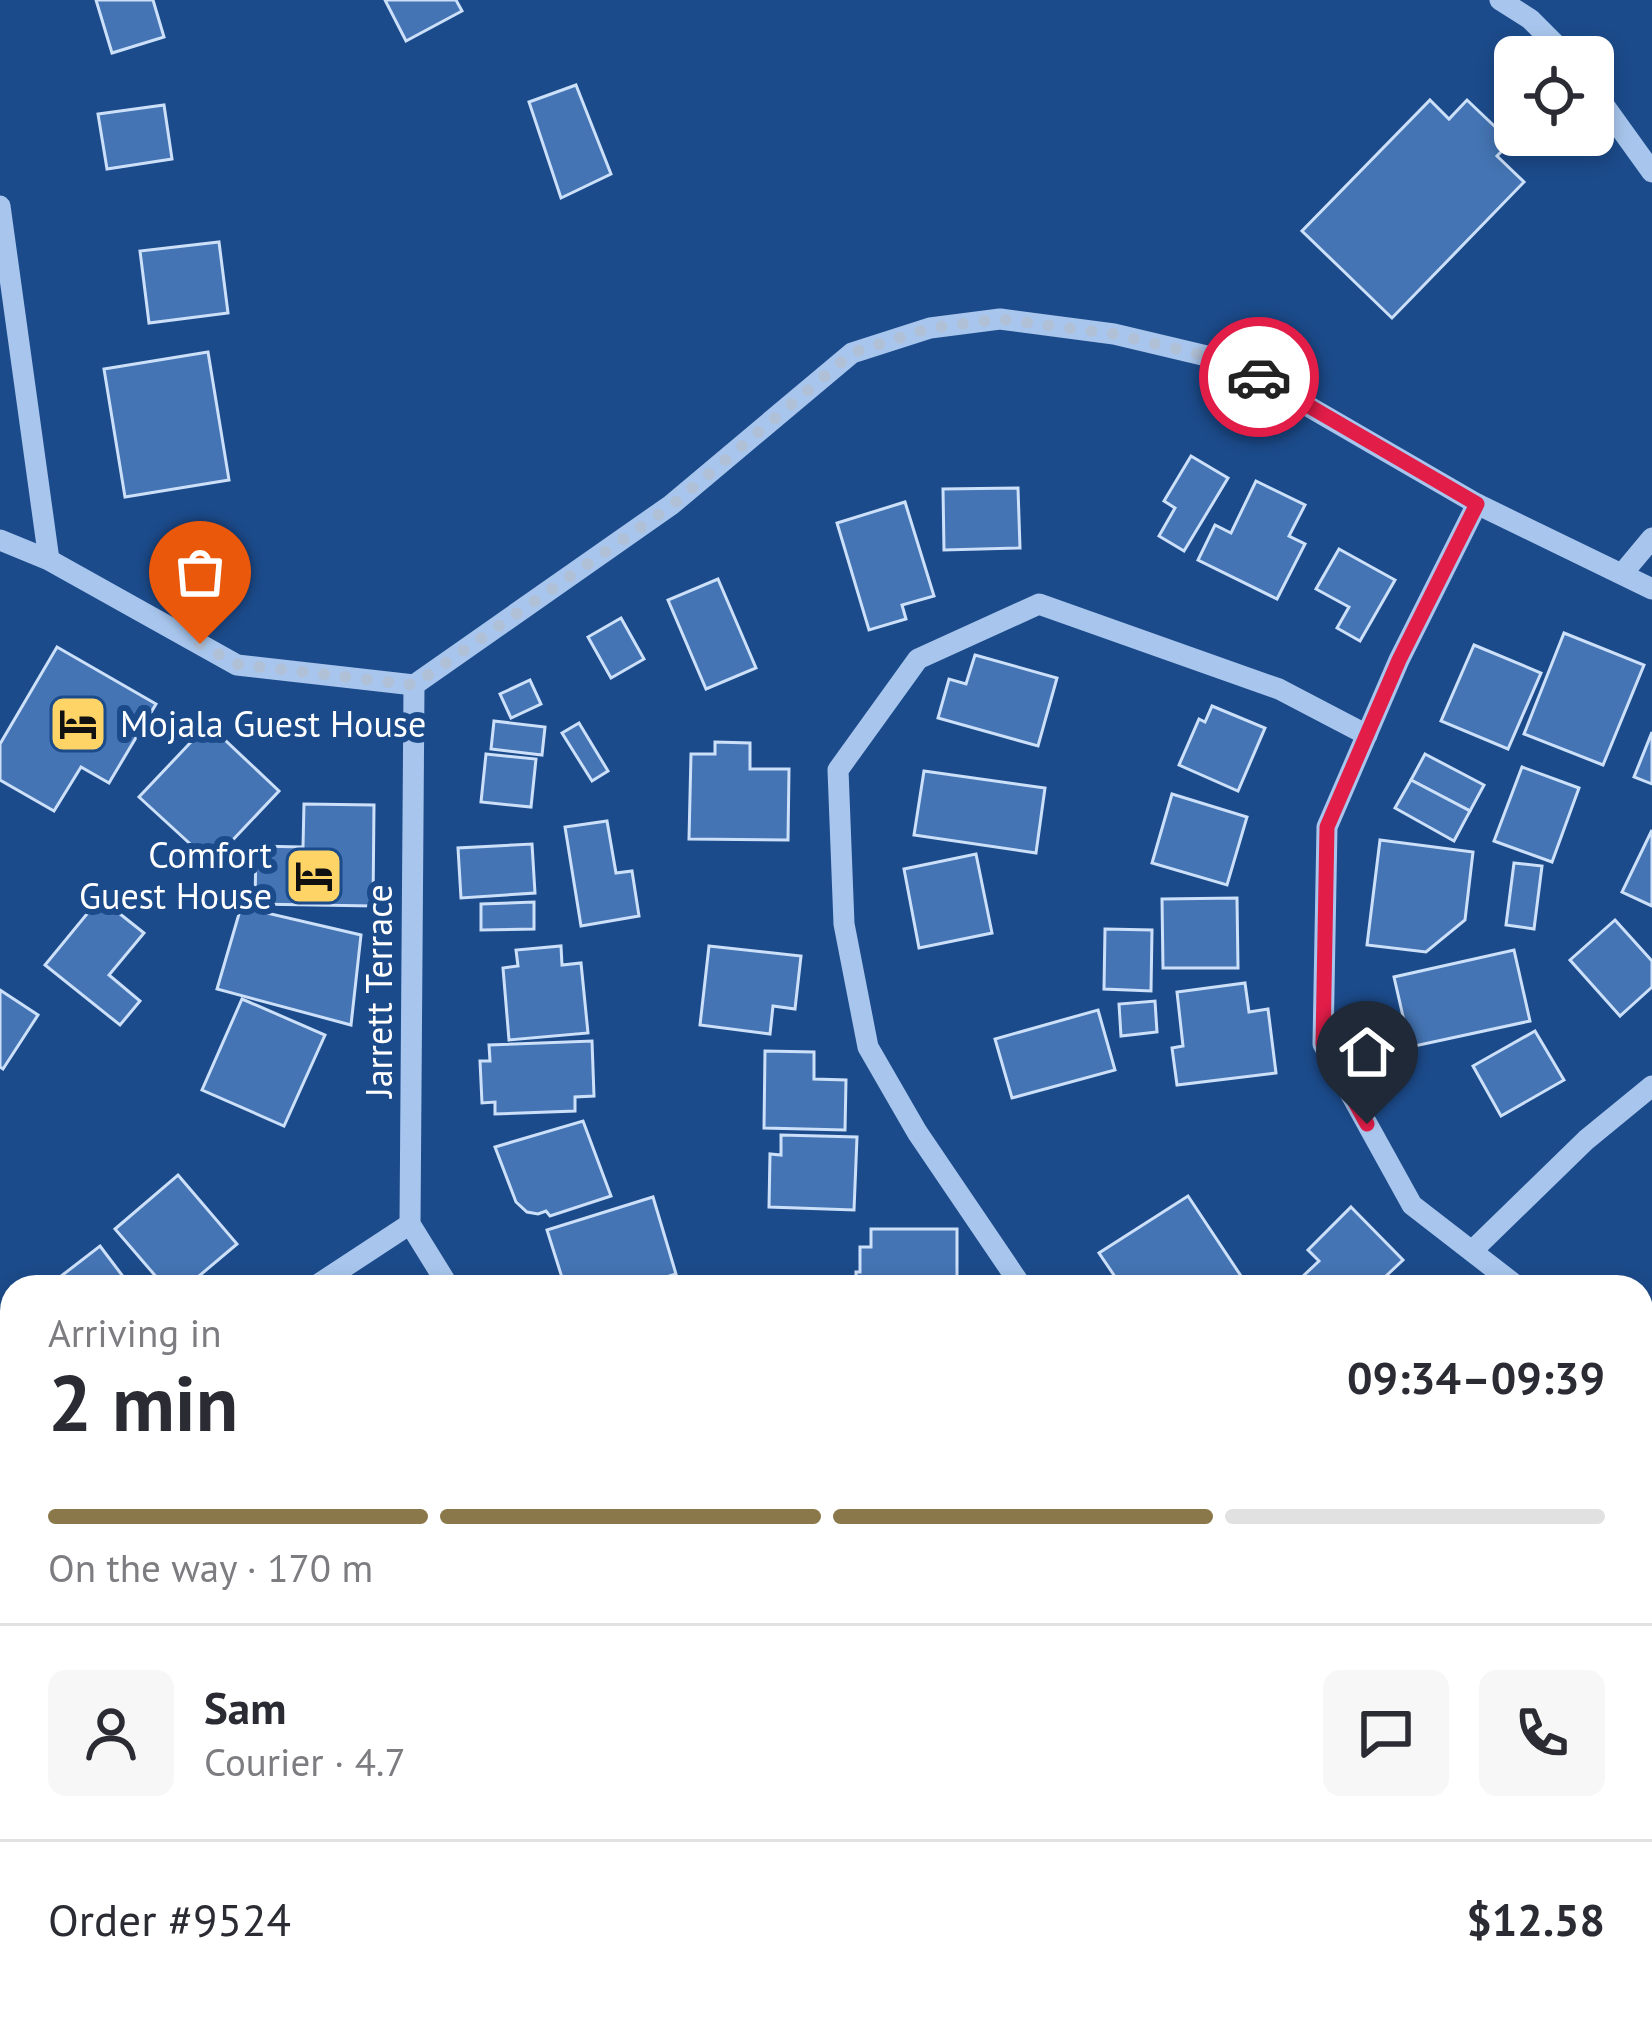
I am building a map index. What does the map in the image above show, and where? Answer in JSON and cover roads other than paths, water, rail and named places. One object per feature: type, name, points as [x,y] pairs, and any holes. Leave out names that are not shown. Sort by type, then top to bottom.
[{"type":"street","points":[[1500,0],[1532,10],[1552,36]]},
{"type":"street","points":[[1614,119],[1652,172]]},
{"type":"street","points":[[0,206],[49,560]]},
{"type":"street","points":[[0,540],[49,560],[237,664],[414,685],[671,506],[852,353],[930,328],[1000,319],[1114,334],[1232,362],[1477,504],[1652,589]]},
{"type":"street","points":[[1477,504],[1399,660],[1327,827],[1323,1044],[1412,1204],[1503,1275]]},
{"type":"street","points":[[1622,574],[1652,538]]},
{"type":"street","points":[[1014,1275],[917,1132],[868,1046],[844,924],[838,770],[918,659],[1039,604],[1279,689],[1367,735]]},
{"type":"street","name":"Jarrett Terrace","points":[[410,1224],[414,685]]},
{"type":"street","points":[[1472,1251],[1586,1140],[1652,1086]]},
{"type":"street","points":[[332,1275],[410,1224],[442,1275]]},
{"type":"place","name":"Mojala Guest House","points":[[78,724]]},
{"type":"place","name":"Comfort Guest House","points":[[314,876]]}]
